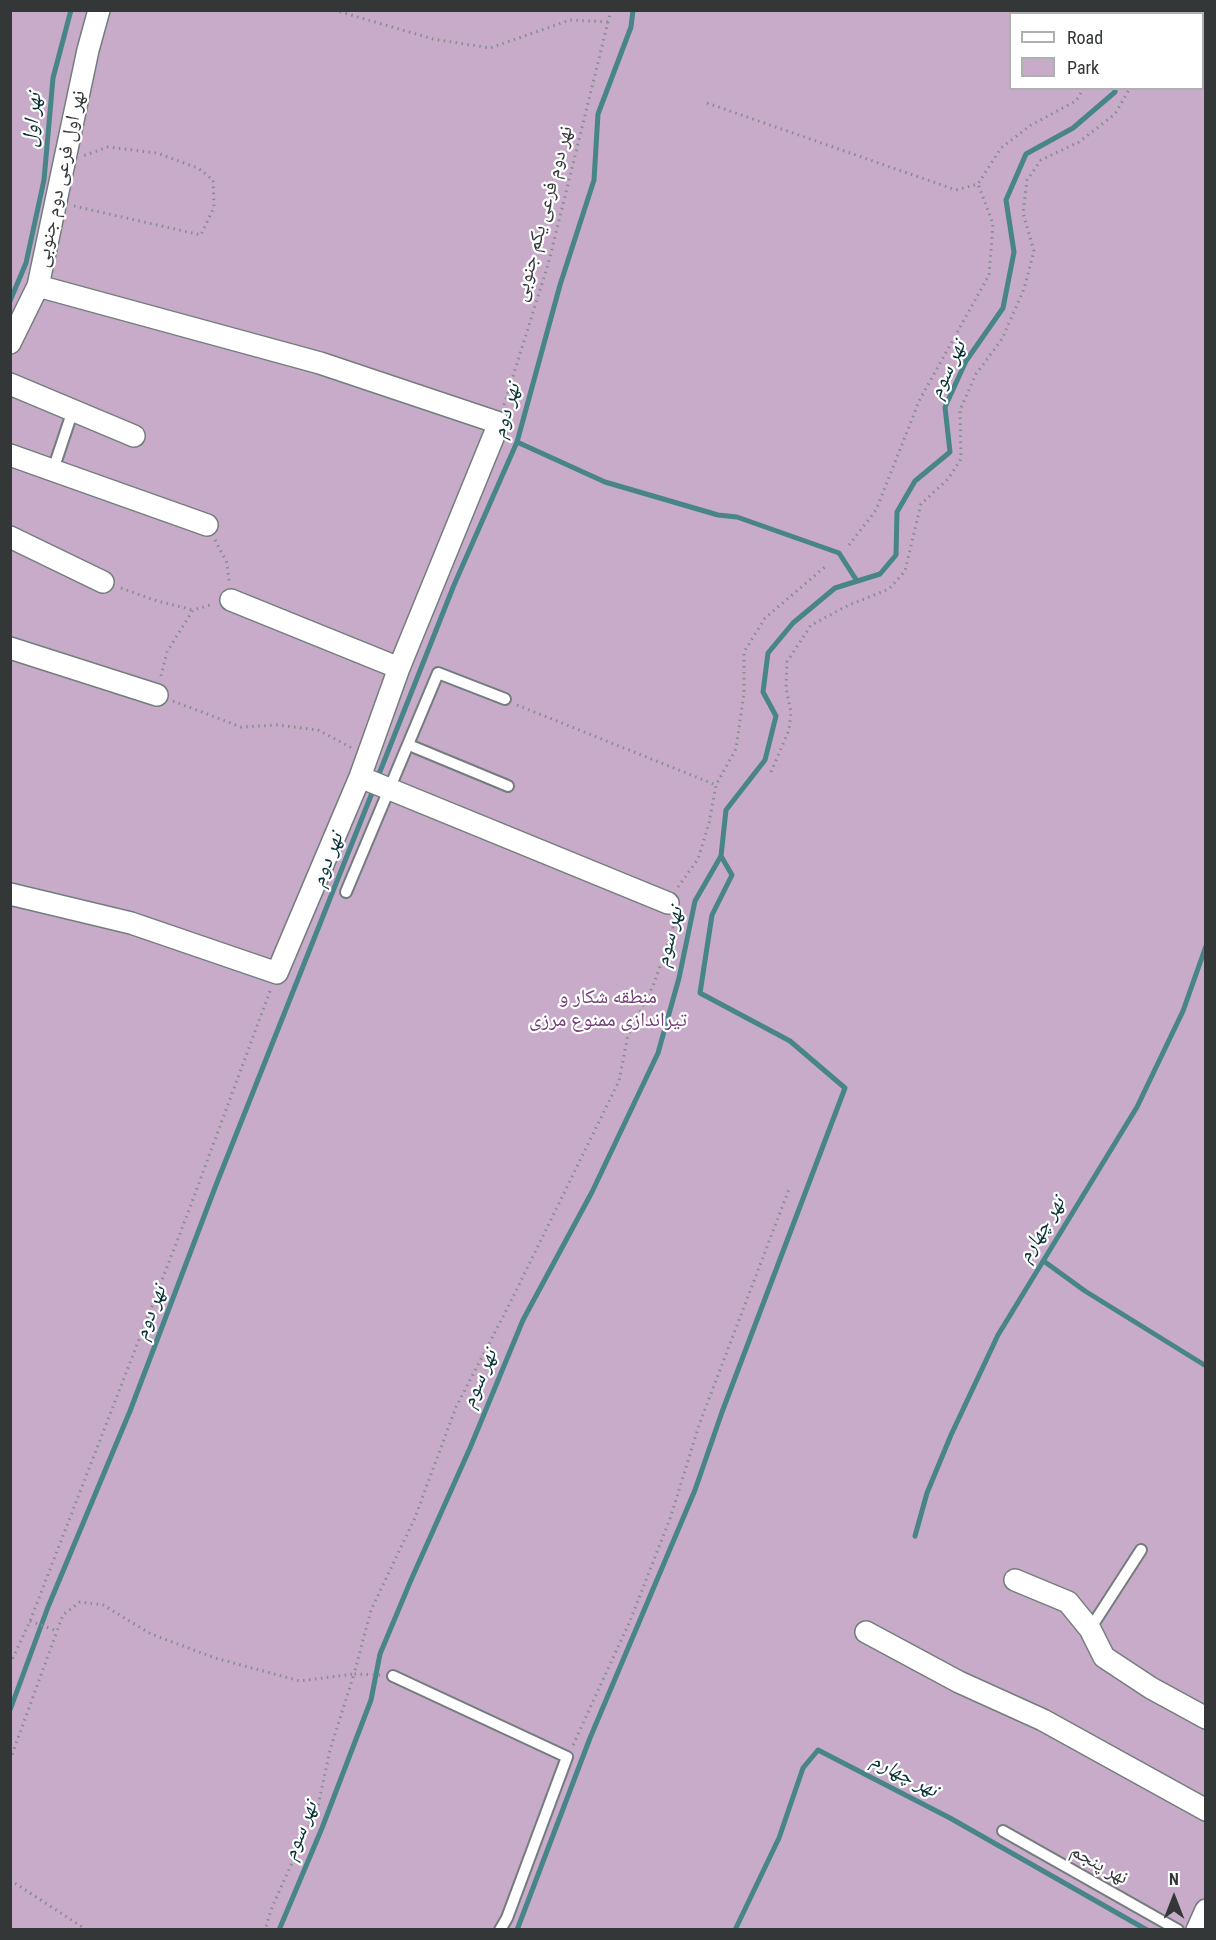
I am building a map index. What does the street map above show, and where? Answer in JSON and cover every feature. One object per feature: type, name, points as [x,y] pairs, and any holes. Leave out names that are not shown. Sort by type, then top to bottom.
[{"type":"street","name":"نهر اول فرعی دوم جنوبی","points":[[10,343],[15,317],[38,286],[88,50],[99,10]]},
{"type":"street","points":[[10,894],[131,922],[278,973],[376,784],[367,756],[399,668],[499,423],[320,363],[38,286]]},
{"type":"street","points":[[10,384],[134,436]]},
{"type":"street","points":[[10,455],[207,525]]},
{"type":"street","points":[[10,537],[103,582]]},
{"type":"street","points":[[231,600],[399,668]]},
{"type":"street","points":[[10,648],[157,695]]},
{"type":"street","points":[[376,784],[668,903]]},
{"type":"street","points":[[1015,1580],[1068,1602],[1090,1629],[1104,1657],[1151,1688],[1206,1718]]},
{"type":"street","points":[[866,1632],[959,1682],[1043,1720],[1206,1810]]},
{"type":"street","points":[[1197,1929],[1206,1910]]},
{"type":"lane","points":[[53,470],[73,410]]},
{"type":"lane","points":[[346,892],[376,784],[409,746],[438,673],[505,699]]},
{"type":"lane","points":[[409,746],[508,786]]},
{"type":"lane","points":[[1090,1629],[1141,1550]]},
{"type":"lane","points":[[393,1676],[567,1758],[507,1918],[500,1929]]},
{"type":"lane","name":"نهر پنجم","points":[[1003,1831],[1178,1929]]},
{"type":"path","points":[[334,10],[433,39],[490,48],[570,20],[608,22]]},
{"type":"path","name":"نهر دوم فرعی یکم جنوبی","points":[[499,423],[549,261],[611,10]]},
{"type":"path","points":[[707,103],[956,190],[978,184],[1001,148],[1031,125],[1076,101],[1083,90]]},
{"type":"path","points":[[771,772],[789,730],[791,712],[786,687],[788,662],[811,625],[889,589],[905,571],[921,504],[948,479],[961,459],[960,410],[976,374],[1002,339],[1024,289],[1034,251],[1023,213],[1027,180],[1041,160],[1079,142],[1114,114],[1129,90]]},
{"type":"path","points":[[56,202],[201,235],[214,207],[213,180],[198,168],[157,153],[108,147],[65,163]]},
{"type":"path","points":[[849,544],[876,510],[920,399],[989,275],[993,224],[978,184]]},
{"type":"path","points":[[103,582],[154,600],[194,610],[231,600],[227,563],[207,525]]},
{"type":"path","points":[[265,1929],[272,1907],[318,1806],[330,1750],[371,1610],[414,1520],[456,1407],[619,1081],[628,1035],[653,986],[674,928],[668,903],[698,859],[709,823],[716,785],[736,749],[744,693],[744,652],[765,618],[826,566]]},
{"type":"path","points":[[194,610],[167,652],[157,695],[241,727],[278,725],[318,730],[367,756]]},
{"type":"path","points":[[505,699],[716,785]]},
{"type":"path","points":[[10,1664],[30,1621],[278,973]]},
{"type":"path","points":[[567,1758],[630,1621],[672,1516],[699,1425],[789,1190]]},
{"type":"path","points":[[10,1760],[63,1615],[80,1602],[103,1605],[151,1634],[215,1658],[300,1681],[365,1673]]},
{"type":"path","points":[[30,1621],[57,1632]]},
{"type":"path","points":[[10,1880],[87,1929]]},
{"type":"green space","name":"منطقه شکار و تیراندازی ممنوع مرزی","points":[[11,11],[1205,11],[1205,1929],[11,1929]]},
{"type":"waterway","name":"نهر اول","points":[[10,301],[26,263],[44,180],[53,78],[71,10]]},
{"type":"waterway","name":"نهر دوم","points":[[377,779],[454,585],[517,442],[560,285],[594,180],[598,114],[631,27],[633,10]]},
{"type":"waterway","name":"نهر سوم","points":[[279,1930],[322,1828],[371,1700],[380,1654],[523,1320],[592,1192],[658,1053],[679,978],[695,901],[721,856],[726,810],[765,760],[776,716],[763,692],[768,653],[793,623],[835,588],[880,574],[896,555],[897,512],[915,481],[950,452],[945,407],[966,361],[1003,308],[1014,252],[1006,200],[1026,154],[1073,128],[1115,90]]},
{"type":"waterway","points":[[517,442],[605,482],[718,515],[737,517],[839,553],[857,581]]},
{"type":"waterway","name":"نهر دوم","points":[[10,1710],[48,1607],[130,1411],[216,1185],[374,788]]},
{"type":"waterway","points":[[517,1930],[590,1738],[695,1490],[722,1412],[845,1088],[790,1041],[700,993],[712,915],[732,875],[721,856]]},
{"type":"waterway","name":"نهر چهارم","points":[[915,1536],[927,1493],[951,1435],[998,1335],[1137,1107],[1183,1011],[1206,946]]},
{"type":"waterway","points":[[1045,1262],[1085,1291],[1206,1366]]},
{"type":"waterway","name":"نهر چهارم","points":[[735,1930],[779,1838],[803,1768],[818,1750],[950,1818],[1147,1930]]}]
